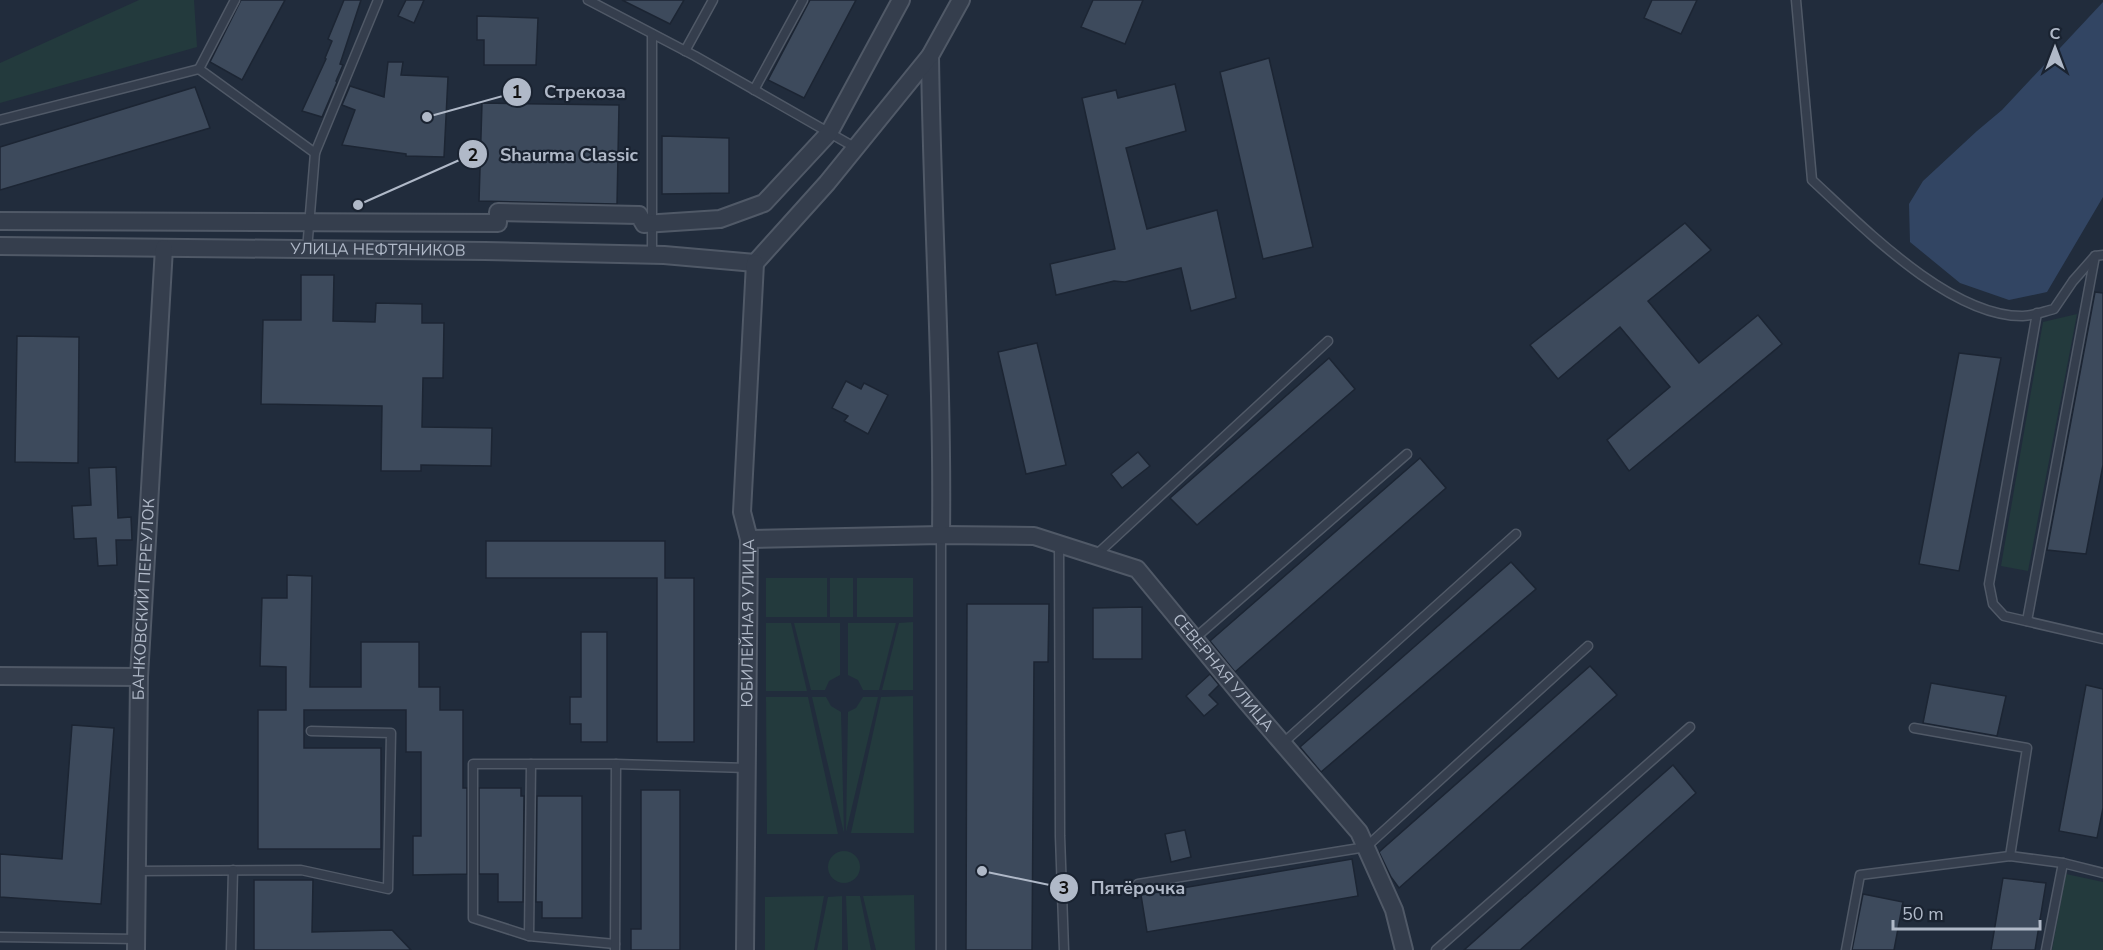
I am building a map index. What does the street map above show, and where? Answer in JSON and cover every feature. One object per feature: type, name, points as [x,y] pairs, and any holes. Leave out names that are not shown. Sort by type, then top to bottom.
[{"type":"street","points":[[0,221],[498,223],[498,212],[639,215],[645,224],[720,219],[764,203],[829,133],[901,0]]},
{"type":"street","points":[[755,263],[879,121],[930,56],[961,0]]},
{"type":"street","points":[[930,56],[931,166],[942,436],[941,535]]},
{"type":"street","name":"УЛИЦА НЕФТЯНИКОВ","points":[[0,246],[652,255],[755,263]]},
{"type":"street","name":"БАНКОВСКИЙ ПЕРЕУЛОК","points":[[136,944],[139,677],[164,248]]},
{"type":"street","name":"ЮБИЛЕЙНАЯ УЛИЦА","points":[[745,950],[749,539],[742,512],[755,263]]},
{"type":"street","name":"СЕВЕРНАЯ УЛИЦА","points":[[749,539],[941,535],[1034,536],[1137,569],[1282,744],[1359,832],[1394,910],[1404,950]]},
{"type":"street","points":[[0,676],[139,677]]},
{"type":"lane","points":[[0,120],[199,69],[235,0]]},
{"type":"lane","points":[[308,250],[315,153],[378,0]]},
{"type":"lane","points":[[588,0],[685,51],[856,148]]},
{"type":"lane","points":[[685,51],[713,0]]},
{"type":"lane","points":[[754,90],[803,0]]},
{"type":"lane","points":[[1796,0],[1812,180],[1888,250],[1939,287],[1989,311],[2024,316],[2054,309],[2073,281],[2099,255]]},
{"type":"lane","points":[[652,34],[652,255]]},
{"type":"lane","points":[[199,69],[315,153]]},
{"type":"lane","points":[[2027,621],[2099,255]]},
{"type":"lane","points":[[2037,313],[1989,584],[1993,604],[2004,615],[2103,639]]},
{"type":"lane","points":[[1095,556],[1328,341]]},
{"type":"lane","points":[[1194,639],[1407,454]]},
{"type":"lane","points":[[1282,744],[1516,534]]},
{"type":"lane","points":[[941,535],[941,950]]},
{"type":"lane","points":[[1059,544],[1060,826],[1064,950]]},
{"type":"lane","points":[[1138,884],[1366,846],[1588,646]]},
{"type":"lane","points":[[1436,950],[1690,727]]},
{"type":"lane","points":[[1914,728],[2027,748],[2010,856]]},
{"type":"lane","points":[[137,871],[301,870],[388,889],[391,733],[311,731]]},
{"type":"lane","points":[[616,764],[615,947],[529,936],[473,918],[473,764],[616,764],[747,768]]},
{"type":"lane","points":[[529,936],[531,764]]},
{"type":"lane","points":[[1846,950],[1860,875],[2010,856],[2063,863],[2103,873]]},
{"type":"lane","points":[[2046,950],[2063,863]]},
{"type":"lane","points":[[231,950],[233,870]]},
{"type":"lane","points":[[0,937],[136,944]]},
{"type":"green space","points":[[139,0],[194,0],[197,47],[0,103],[0,63]]},
{"type":"green space","points":[[2077,314],[2028,571],[2001,566],[2043,322]]},
{"type":"green space","points":[[766,578],[827,578],[827,617],[766,617]]},
{"type":"green space","points":[[830,578],[853,578],[853,617],[830,617]]},
{"type":"green space","points":[[857,578],[913,578],[913,617],[857,617]]},
{"type":"green space","points":[[913,622],[913,690],[882,690],[899,623]]},
{"type":"green space","points":[[766,623],[791,623],[807,691],[766,691]]},
{"type":"green space","points":[[794,623],[840,623],[840,675],[829,681],[825,690],[811,690]]},
{"type":"green space","points":[[848,623],[896,623],[879,690],[863,690],[858,680],[848,675]]},
{"type":"green space","points":[[913,696],[914,833],[851,833],[881,697]]},
{"type":"green space","points":[[766,697],[808,697],[838,834],[767,834]]},
{"type":"green space","points":[[812,697],[826,697],[831,706],[841,712],[844,833]]},
{"type":"green space","points":[[863,697],[878,697],[846,832],[848,712],[856,708]]},
{"type":"green space","points":[[844,851],[855,856],[860,867],[855,878],[844,883],[833,878],[828,867],[833,856]]},
{"type":"green space","points":[[2066,874],[2103,882],[2103,950],[2052,950]]},
{"type":"green space","points":[[914,895],[915,950],[876,950],[863,896]]},
{"type":"green space","points":[[824,896],[814,950],[765,950],[765,897]]},
{"type":"green space","points":[[842,896],[842,950],[817,950],[828,897]]},
{"type":"green space","points":[[846,896],[860,896],[871,950],[848,950]]},
{"type":"water","points":[[2103,2],[2103,197],[2047,292],[2009,300],[1960,283],[1910,242],[1909,204],[1923,181],[2002,110]]},
{"type":"building","points":[[241,0],[285,0],[242,80],[210,62]]},
{"type":"building","points":[[344,0],[361,0],[340,64],[343,65],[322,117],[302,111],[326,59],[332,41],[328,39]]},
{"type":"building","points":[[406,0],[424,0],[414,23],[398,16]]},
{"type":"building","points":[[622,0],[684,0],[670,24]]},
{"type":"building","points":[[810,0],[856,0],[804,98],[768,80]]},
{"type":"building","points":[[1093,0],[1143,0],[1125,44],[1081,27]]},
{"type":"building","points":[[1652,0],[1697,0],[1681,34],[1644,18]]},
{"type":"building","points":[[477,16],[538,18],[536,65],[484,65],[484,40],[477,40]]},
{"type":"building","points":[[1269,58],[1313,247],[1263,259],[1220,72]]},
{"type":"building","points":[[388,62],[403,62],[401,75],[448,77],[444,157],[406,156],[406,154],[342,145],[355,110],[342,105],[350,86],[384,97]]},
{"type":"building","points":[[1175,84],[1186,131],[1126,148],[1147,229],[1217,210],[1236,298],[1191,311],[1181,268],[1125,282],[1114,281],[1056,295],[1050,264],[1115,249],[1082,98],[1116,90],[1118,98]]},
{"type":"building","points":[[195,87],[210,128],[0,190],[0,147]]},
{"type":"building","points":[[482,103],[619,105],[617,204],[479,201]]},
{"type":"building","points":[[662,136],[729,138],[729,193],[662,194]]},
{"type":"building","points":[[1685,223],[1711,250],[1648,301],[1699,363],[1758,315],[1782,344],[1629,471],[1607,440],[1670,387],[1620,327],[1558,379],[1530,345]]},
{"type":"building","points":[[301,275],[334,275],[333,321],[375,322],[376,303],[422,304],[422,323],[444,323],[443,378],[423,378],[422,427],[492,428],[491,466],[421,465],[421,471],[381,471],[382,406],[261,404],[263,320],[301,320]]},
{"type":"building","points":[[2095,292],[2103,293],[2103,465],[2086,554],[2047,550]]},
{"type":"building","points":[[17,336],[79,337],[78,463],[15,462]]},
{"type":"building","points":[[1037,343],[1066,465],[1026,474],[998,352]]},
{"type":"building","points":[[1959,353],[2001,358],[1959,571],[1919,564]]},
{"type":"building","points":[[1329,358],[1355,389],[1197,525],[1170,498]]},
{"type":"building","points":[[846,381],[861,389],[864,383],[888,395],[868,434],[844,421],[848,416],[832,408]]},
{"type":"building","points":[[1138,452],[1150,466],[1122,488],[1111,474]]},
{"type":"building","points":[[1420,458],[1446,488],[1235,672],[1210,641]]},
{"type":"building","points":[[116,467],[118,518],[131,517],[132,540],[116,540],[117,565],[98,566],[96,538],[74,539],[72,506],[91,505],[89,468]]},
{"type":"building","points":[[486,541],[665,541],[665,578],[694,578],[694,742],[657,742],[657,578],[486,578]]},
{"type":"building","points":[[1511,562],[1536,589],[1321,772],[1300,747]]},
{"type":"building","points":[[287,575],[312,576],[310,687],[361,687],[361,642],[419,642],[419,687],[440,687],[440,710],[463,710],[463,788],[467,788],[467,874],[413,875],[413,836],[421,836],[421,752],[406,752],[406,710],[304,710],[304,748],[381,748],[381,849],[258,849],[258,710],[286,710],[286,667],[260,666],[262,598],[287,598]]},
{"type":"building","points":[[967,604],[1049,604],[1048,662],[1034,662],[1032,950],[966,950]]},
{"type":"building","points":[[1142,607],[1142,659],[1093,659],[1093,608]]},
{"type":"building","points":[[581,632],[607,632],[607,742],[581,742],[581,724],[570,724],[570,697],[581,697]]},
{"type":"building","points":[[1590,666],[1617,695],[1399,888],[1379,852]]},
{"type":"building","points":[[1210,674],[1219,685],[1209,695],[1218,704],[1204,716],[1186,696]]},
{"type":"building","points":[[1931,683],[2006,696],[1997,736],[1923,723]]},
{"type":"building","points":[[2086,685],[2103,689],[2103,808],[2097,838],[2059,831]]},
{"type":"building","points":[[72,725],[114,728],[101,904],[0,897],[0,854],[62,859]]},
{"type":"building","points":[[1673,765],[1696,793],[1520,950],[1464,950]]},
{"type":"building","points":[[479,788],[521,788],[521,796],[524,796],[523,902],[498,902],[498,874],[479,874]]},
{"type":"building","points":[[641,790],[680,790],[680,950],[631,950],[631,929],[641,929]]},
{"type":"building","points":[[537,796],[582,796],[582,918],[542,918],[542,902],[536,902]]},
{"type":"building","points":[[1185,830],[1191,857],[1171,862],[1165,834]]},
{"type":"building","points":[[1352,859],[1358,896],[1147,932],[1141,895]]},
{"type":"building","points":[[2003,878],[2046,883],[2035,950],[1991,950]]},
{"type":"building","points":[[254,880],[313,880],[312,932],[392,930],[411,950],[254,950]]},
{"type":"building","points":[[1863,894],[1903,902],[1894,950],[1852,950]]},
{"type":"place","name":"Стрекоза","points":[[427,117]]},
{"type":"place","name":"Shaurma Classic","points":[[358,205]]},
{"type":"place","name":"Пятёрочка","points":[[982,871]]}]
